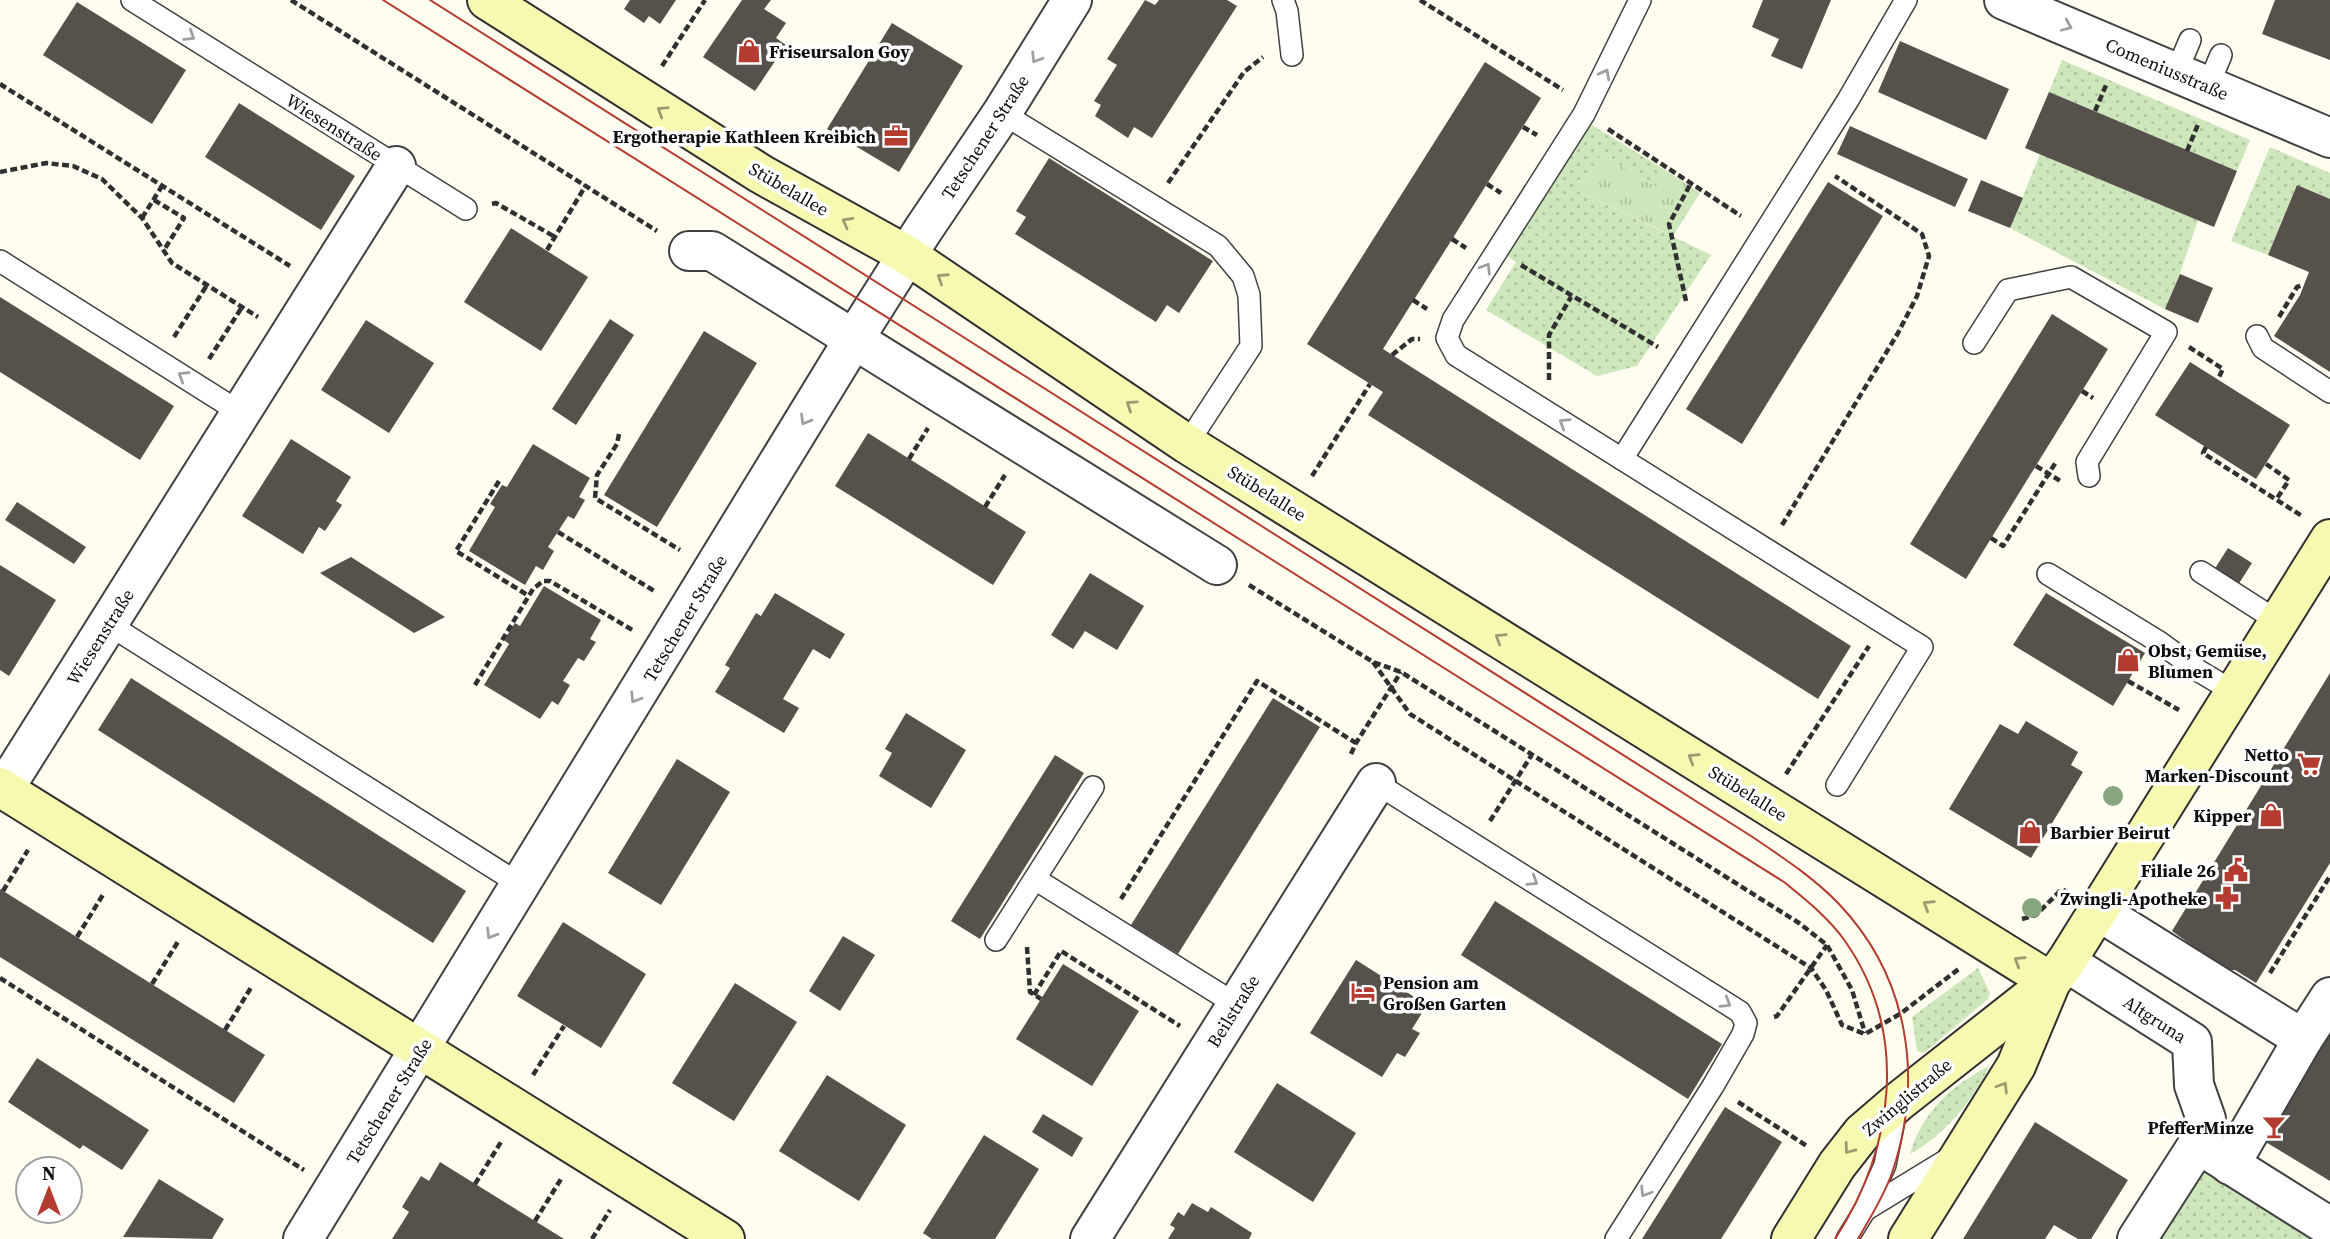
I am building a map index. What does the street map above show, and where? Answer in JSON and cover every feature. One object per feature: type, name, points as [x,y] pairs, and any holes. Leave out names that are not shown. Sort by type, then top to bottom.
[{"type":"street","name":"Tetschener Straße","points":[[303,1239],[854,339],[1002,113],[1072,0]]},
{"type":"street","name":"Comeniusstraße","points":[[2004,0],[2199,75],[2330,138]]},
{"type":"street","name":"Stübelallee","points":[[504,5],[761,174],[907,255],[1187,443],[2058,972]]},
{"type":"street","name":"Wiesenstraße","points":[[2,788],[396,166]]},
{"type":"street","points":[[689,251],[712,251],[1217,565]]},
{"type":"street","name":"Zwinglistraße","points":[[1908,1239],[2016,1066],[2058,972],[2279,622],[2319,529]]},
{"type":"street","name":"Beilstraße","points":[[1090,1239],[1376,783]]},
{"type":"street","points":[[2,788],[724,1239]]},
{"type":"street","points":[[2098,911],[2304,1039]]},
{"type":"street","name":"Zwinglistraße","points":[[1791,1239],[1837,1165],[1861,1133],[2058,972]]},
{"type":"street","name":"Altgruna","points":[[2058,972],[2192,1042],[2194,1085],[2206,1119],[2198,1144],[2137,1239]]},
{"type":"street","points":[[2192,1042],[2202,978]]},
{"type":"street","points":[[2230,1165],[2330,997]]},
{"type":"street","points":[[2198,1144],[2330,1227]]},
{"type":"lane","name":"Wiesenstraße","points":[[132,0],[396,166]]},
{"type":"lane","points":[[1283,0],[1292,51]]},
{"type":"lane","points":[[1640,0],[1584,114],[1453,320],[1447,338],[1456,355],[1922,647],[1837,785]]},
{"type":"lane","points":[[1622,459],[1810,160],[1906,0]]},
{"type":"lane","points":[[1002,113],[1218,246],[1243,276],[1249,295],[1251,346],[1187,443]]},
{"type":"lane","points":[[396,166],[466,209]]},
{"type":"lane","points":[[0,261],[241,413]]},
{"type":"lane","points":[[1974,343],[2008,290],[2071,276],[2166,332],[2087,463],[2089,476]]},
{"type":"lane","points":[[2257,336],[2263,348],[2330,392]]},
{"type":"lane","points":[[2201,572],[2279,622]]},
{"type":"lane","points":[[2048,574],[2234,692]]},
{"type":"lane","points":[[108,624],[522,885]]},
{"type":"lane","points":[[1376,783],[1740,1012],[1746,1023],[1743,1034],[1713,1086],[1616,1239]]},
{"type":"lane","points":[[999,936],[1093,787]]},
{"type":"lane","points":[[1035,879],[1237,1005]]},
{"type":"lane","points":[[1847,1239],[1865,1210],[1885,1165],[1898,1102]]},
{"type":"lane","points":[[1865,1210],[1968,1146]]},
{"type":"path","points":[[291,0],[689,251]]},
{"type":"path","points":[[662,66],[705,0]]},
{"type":"path","points":[[1164,188],[1244,72],[1265,55],[1292,51]]},
{"type":"path","points":[[2187,150],[2199,75]]},
{"type":"path","points":[[2095,111],[2108,80]]},
{"type":"path","points":[[0,84],[321,286]]},
{"type":"path","points":[[1767,549],[1898,333],[1917,296],[1929,256],[1923,234],[1810,160]]},
{"type":"path","points":[[0,172],[46,163],[73,166],[102,179],[142,218],[172,263],[289,336]]},
{"type":"path","points":[[1692,183],[1669,224],[1695,344]]},
{"type":"path","points":[[547,250],[586,185]]},
{"type":"path","points":[[142,218],[162,186]]},
{"type":"path","points":[[153,200],[184,218],[164,250]]},
{"type":"path","points":[[466,209],[496,202],[555,237]]},
{"type":"path","points":[[1497,250],[1683,362]]},
{"type":"path","points":[[159,361],[207,285]]},
{"type":"path","points":[[1535,405],[1549,380],[1549,335],[1571,297]]},
{"type":"path","points":[[194,383],[242,307]]},
{"type":"path","points":[[2166,332],[2222,369],[2218,379]]},
{"type":"path","points":[[1392,355],[1412,339],[1432,339]]},
{"type":"path","points":[[1312,476],[1370,384]]},
{"type":"path","points":[[2082,391],[2094,398],[2088,409]]},
{"type":"path","points":[[619,434],[617,443],[597,475],[596,498],[714,570]]},
{"type":"path","points":[[2206,447],[2203,453],[2319,529]]},
{"type":"path","points":[[1991,538],[2003,546],[2062,452]]},
{"type":"path","points":[[2266,464],[2289,480],[2276,500]]},
{"type":"path","points":[[499,481],[456,551],[529,596]]},
{"type":"path","points":[[558,532],[689,612]]},
{"type":"path","points":[[1217,565],[1373,663],[1401,672],[1800,923],[1827,945],[1852,990],[1865,1034],[1842,1025],[1826,990],[1811,968],[1410,714],[1373,663]]},
{"type":"path","points":[[475,685],[537,584],[550,580],[665,650]]},
{"type":"path","points":[[1376,783],[1350,753],[1401,672]]},
{"type":"path","points":[[1106,923],[1257,681],[1356,743]]},
{"type":"path","points":[[2128,681],[2143,690]]},
{"type":"path","points":[[1475,845],[1531,756]]},
{"type":"path","points":[[3,891],[49,817]]},
{"type":"path","points":[[77,937],[123,863]]},
{"type":"path","points":[[2249,1007],[2330,876]]},
{"type":"path","points":[[152,984],[198,910]]},
{"type":"path","points":[[999,936],[1027,947],[1030,992],[1041,999]]},
{"type":"path","points":[[1746,1023],[1777,1016],[1827,945]]},
{"type":"path","points":[[1034,995],[1061,951],[1211,1045]]},
{"type":"path","points":[[225,1030],[271,956]]},
{"type":"path","points":[[0,978],[302,1169]]},
{"type":"path","points":[[536,1070],[564,1026]]},
{"type":"path","points":[[1713,1086],[1811,1148]]},
{"type":"path","points":[[475,1184],[492,1155]]},
{"type":"path","points":[[535,1221],[551,1194]]},
{"type":"path","points":[[592,1239],[601,1224]]},
{"type":"green space","points":[[2062,60],[2250,140],[2237,171],[2049,92]]},
{"type":"green space","points":[[1587,122],[1667,171],[1656,187],[1602,154],[1578,191],[1711,255],[1637,366],[1597,376],[1486,310],[1516,262],[1506,255]]},
{"type":"green space","points":[[2270,147],[2330,173],[2330,199],[2297,185],[2268,255],[2231,241]]},
{"type":"green space","points":[[1602,154],[1656,187],[1667,171],[1700,193],[1673,236],[1578,191]]},
{"type":"green space","points":[[2040,154],[2198,220],[2165,309],[2010,228]]},
{"type":"green space","points":[[1978,968],[1990,993],[1988,999],[1924,1053],[1917,1051],[1912,1017]]},
{"type":"green space","points":[[1989,1066],[1976,1091],[1956,1116],[1934,1138],[1910,1154],[1930,1113],[1962,1082]]},
{"type":"green space","points":[[2203,1164],[2324,1239],[2149,1239]]},
{"type":"building","points":[[630,0],[676,0],[660,24],[649,16],[644,23],[624,9]]},
{"type":"building","points":[[742,0],[771,0],[764,9],[786,23],[776,38],[786,45],[755,91],[703,57]]},
{"type":"building","points":[[1145,0],[1155,5],[1159,0],[1227,0],[1237,6],[1152,138],[1134,127],[1128,138],[1095,116],[1101,105],[1094,101],[1117,65],[1107,59]]},
{"type":"building","points":[[1763,0],[1831,0],[1802,69],[1771,56],[1779,39],[1752,27]]},
{"type":"building","points":[[2275,0],[2330,0],[2330,60],[2262,34]]},
{"type":"building","points":[[77,2],[186,70],[152,124],[43,55]]},
{"type":"building","points":[[892,23],[963,66],[899,172],[827,129]]},
{"type":"building","points":[[1900,41],[2009,89],[1986,140],[1878,92]]},
{"type":"building","points":[[1485,62],[1541,98],[1383,349],[1851,646],[1818,699],[1368,415],[1383,392],[1307,344]]},
{"type":"building","points":[[2049,92],[2237,171],[2214,227],[2025,148]]},
{"type":"building","points":[[239,103],[355,176],[321,230],[205,157]]},
{"type":"building","points":[[1850,126],[1968,179],[1955,207],[1837,154]]},
{"type":"building","points":[[1049,158],[1213,261],[1179,313],[1167,305],[1156,322],[1015,234],[1026,217],[1016,211]]},
{"type":"building","points":[[1981,180],[2023,198],[2010,228],[1968,211]]},
{"type":"building","points":[[1828,182],[1883,216],[1742,444],[1686,409]]},
{"type":"building","points":[[2297,185],[2330,199],[2330,372],[2274,336],[2300,295],[2309,272],[2268,255]]},
{"type":"building","points":[[511,228],[588,277],[541,351],[464,302]]},
{"type":"building","points":[[2180,274],[2213,288],[2198,323],[2165,309]]},
{"type":"building","points":[[0,297],[174,406],[140,460],[0,372]]},
{"type":"building","points":[[2052,314],[2108,349],[1966,579],[1910,544]]},
{"type":"building","points":[[610,319],[634,335],[576,425],[552,409]]},
{"type":"building","points":[[366,320],[434,363],[389,433],[321,390]]},
{"type":"building","points":[[704,331],[757,363],[657,527],[604,495]]},
{"type":"building","points":[[2190,362],[2290,425],[2256,479],[2155,415]]},
{"type":"building","points":[[868,433],[1026,532],[993,585],[835,486]]},
{"type":"building","points":[[291,439],[351,477],[336,501],[342,505],[325,531],[319,527],[303,554],[242,516]]},
{"type":"building","points":[[533,444],[590,478],[579,497],[585,500],[574,519],[568,516],[548,547],[554,551],[543,570],[536,566],[525,585],[469,551],[495,507],[490,504],[502,485],[507,487]]},
{"type":"building","points":[[17,502],[86,547],[74,564],[5,520]]},
{"type":"building","points":[[2228,548],[2252,563],[2238,585],[2214,570]]},
{"type":"building","points":[[351,557],[445,617],[414,633],[320,573]]},
{"type":"building","points":[[0,565],[56,600],[9,676],[0,670]]},
{"type":"building","points":[[1090,573],[1144,606],[1117,650],[1085,631],[1073,649],[1051,635]]},
{"type":"building","points":[[544,586],[601,620],[590,639],[596,642],[584,661],[578,658],[563,681],[570,685],[558,705],[552,701],[540,719],[484,685],[509,644],[504,640],[515,623],[520,626]]},
{"type":"building","points":[[775,593],[845,634],[830,659],[813,649],[783,699],[799,708],[784,733],[715,692],[730,668],[725,665],[756,613],[761,616]]},
{"type":"building","points":[[2046,593],[2145,653],[2113,706],[2013,645]]},
{"type":"building","points":[[2330,673],[2330,863],[2256,983],[2235,970],[2223,970],[2201,957],[2194,947],[2172,931]]},
{"type":"building","points":[[131,678],[466,891],[433,943],[98,730]]},
{"type":"building","points":[[1273,698],[1320,727],[1178,954],[1131,925]]},
{"type":"building","points":[[906,713],[966,750],[931,808],[879,776],[892,753],[885,749]]},
{"type":"building","points":[[2026,721],[2078,752],[2071,765],[2083,772],[2031,858],[1949,809],[2000,724],[2018,734]]},
{"type":"building","points":[[1055,755],[1084,773],[980,939],[951,921]]},
{"type":"building","points":[[677,759],[730,792],[661,905],[608,873]]},
{"type":"building","points":[[0,889],[265,1055],[234,1103],[0,957]]},
{"type":"building","points":[[1495,901],[1722,1044],[1688,1099],[1461,955]]},
{"type":"building","points":[[563,922],[646,974],[601,1048],[517,996]]},
{"type":"building","points":[[843,936],[875,955],[840,1011],[809,991]]},
{"type":"building","points":[[1356,960],[1427,1005],[1412,1029],[1420,1033],[1405,1057],[1397,1053],[1382,1077],[1310,1033]]},
{"type":"building","points":[[1063,964],[1139,1011],[1092,1086],[1016,1039]]},
{"type":"building","points":[[735,983],[797,1022],[734,1121],[672,1083]]},
{"type":"building","points":[[2330,1023],[2330,1181],[2259,1138]]},
{"type":"building","points":[[37,1058],[149,1130],[122,1170],[83,1145],[80,1149],[8,1102]]},
{"type":"building","points":[[827,1075],[906,1125],[859,1201],[779,1151]]},
{"type":"building","points":[[1277,1083],[1356,1133],[1313,1202],[1234,1152]]},
{"type":"building","points":[[1725,1107],[1782,1142],[1721,1239],[1642,1239]]},
{"type":"building","points":[[1043,1114],[1083,1138],[1072,1157],[1032,1132]]},
{"type":"building","points":[[2035,1122],[2128,1180],[2091,1239],[2078,1239],[2054,1225],[2045,1239],[1963,1239]]},
{"type":"building","points":[[984,1135],[1039,1169],[995,1239],[932,1239],[923,1233]]},
{"type":"building","points":[[440,1162],[564,1239],[392,1239],[409,1212],[402,1207],[421,1176],[429,1181]]},
{"type":"building","points":[[159,1179],[224,1219],[212,1239],[123,1237]]},
{"type":"building","points":[[1192,1203],[1208,1212],[1211,1207],[1252,1233],[1249,1239],[1168,1239],[1175,1228],[1170,1225],[1178,1212],[1184,1216]]},
{"type":"tram line","points":[[383,0],[1784,882],[1809,903],[1839,933],[1866,977],[1879,1014],[1886,1052],[1886,1091],[1881,1129],[1871,1167],[1855,1204],[1835,1239]]},
{"type":"tram line","points":[[430,0],[1751,836],[1819,885],[1863,933],[1881,964],[1895,997],[1904,1031],[1908,1066],[1902,1137],[1892,1173],[1858,1239]]},
{"type":"place","name":"Friseursalon Goy","points":[[749,51]]},
{"type":"place","name":"Ergotherapie Kathleen Kreibich","points":[[896,136]]},
{"type":"place","name":"Obst, Gemüse, Blumen","points":[[2128,660]]},
{"type":"place","name":"Netto Marken-Discount","points":[[2309,764]]},
{"type":"place","name":"Kipper","points":[[2271,815]]},
{"type":"place","name":"Barbier Beirut","points":[[2030,832]]},
{"type":"place","name":"Filiale 26","points":[[2236,870]]},
{"type":"place","name":"Zwingli-Apotheke","points":[[2227,898]]},
{"type":"place","name":"Pension am Großen Garten","points":[[1363,992]]},
{"type":"place","name":"PfefferMinze","points":[[2274,1127]]}]
